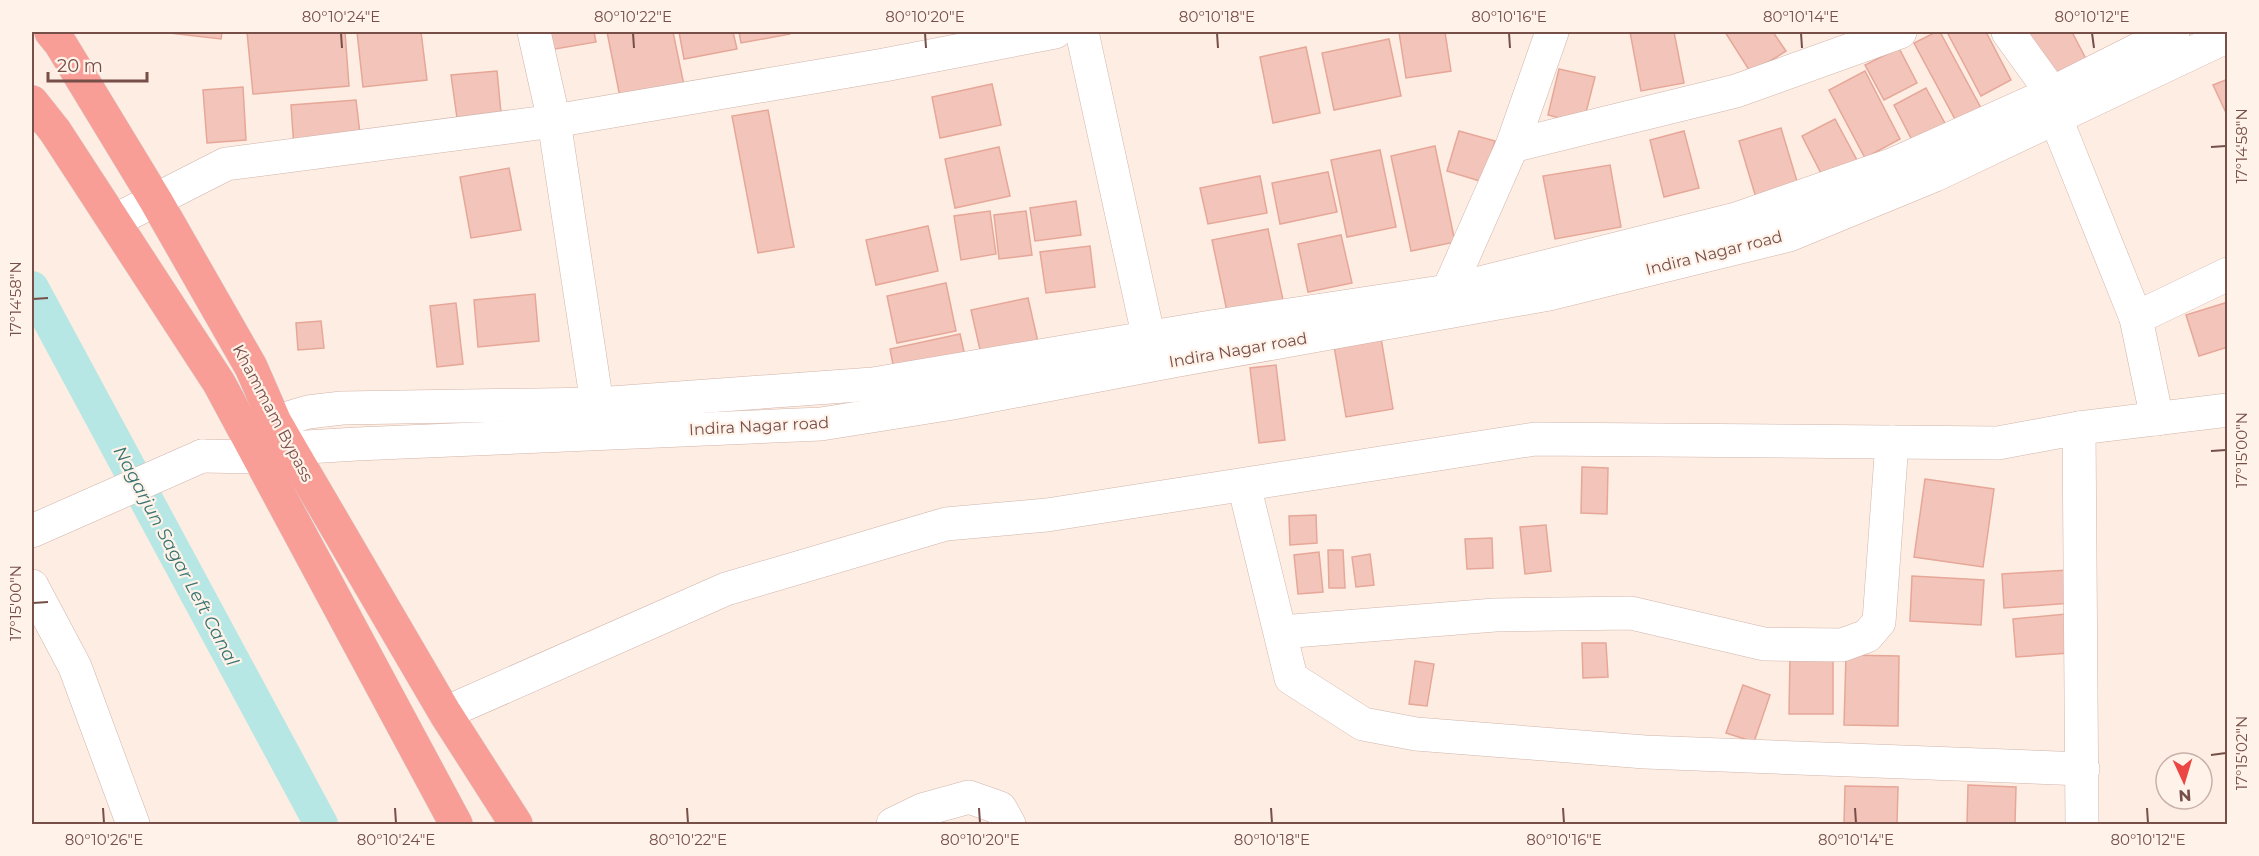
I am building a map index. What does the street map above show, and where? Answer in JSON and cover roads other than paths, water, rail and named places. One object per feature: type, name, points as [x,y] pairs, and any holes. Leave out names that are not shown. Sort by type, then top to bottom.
[{"type":"highway","name":"Khammam Bypass","points":[[59,35],[251,367],[282,435],[445,712],[516,825]]},
{"type":"highway","name":"Khammam Bypass","points":[[32,102],[56,131],[219,383],[456,825]]},
{"type":"street","points":[[534,32],[554,121],[597,404]]},
{"type":"street","points":[[114,222],[226,164],[554,121],[872,67],[1055,32]]},
{"type":"street","points":[[1083,32],[1149,339]]},
{"type":"street","points":[[1448,291],[1512,146],[1552,32]]},
{"type":"street","points":[[1512,146],[1736,91],[1900,32]]},
{"type":"street","points":[[2008,32],[2054,106],[2136,318],[2157,419]]},
{"type":"street","name":"Indira Nagar road","points":[[282,435],[410,441],[821,424],[947,405],[1173,361],[1549,294],[1789,235],[1935,175],[2054,106],[2173,32]]},
{"type":"street","name":"Indira Nagar road","points":[[282,435],[308,412],[342,408],[597,404],[873,384],[1223,325],[1448,291],[1736,219],[2054,106],[2228,36]]},
{"type":"street","points":[[2136,318],[2228,274]]},
{"type":"street","points":[[445,712],[726,590],[946,524],[1047,514],[1535,439],[1998,442],[2079,428],[2228,410]]},
{"type":"street","points":[[2079,428],[2082,825]]},
{"type":"street","points":[[32,531],[202,456],[224,439],[251,444],[282,435]]},
{"type":"street","points":[[1281,632],[1495,615],[1631,613],[1764,644],[1842,645],[1867,636],[1879,621],[1892,442]]},
{"type":"street","points":[[1244,485],[1292,678],[1363,724],[1416,734],[1644,752],[2083,769]]},
{"type":"street","points":[[32,586],[75,667],[133,825]]},
{"type":"street","points":[[893,825],[922,810],[969,797],[1000,808],[1009,825]]},
{"type":"waterway","name":"Nagarjun Sagar Left Canal","points":[[32,288],[321,824]]}]
